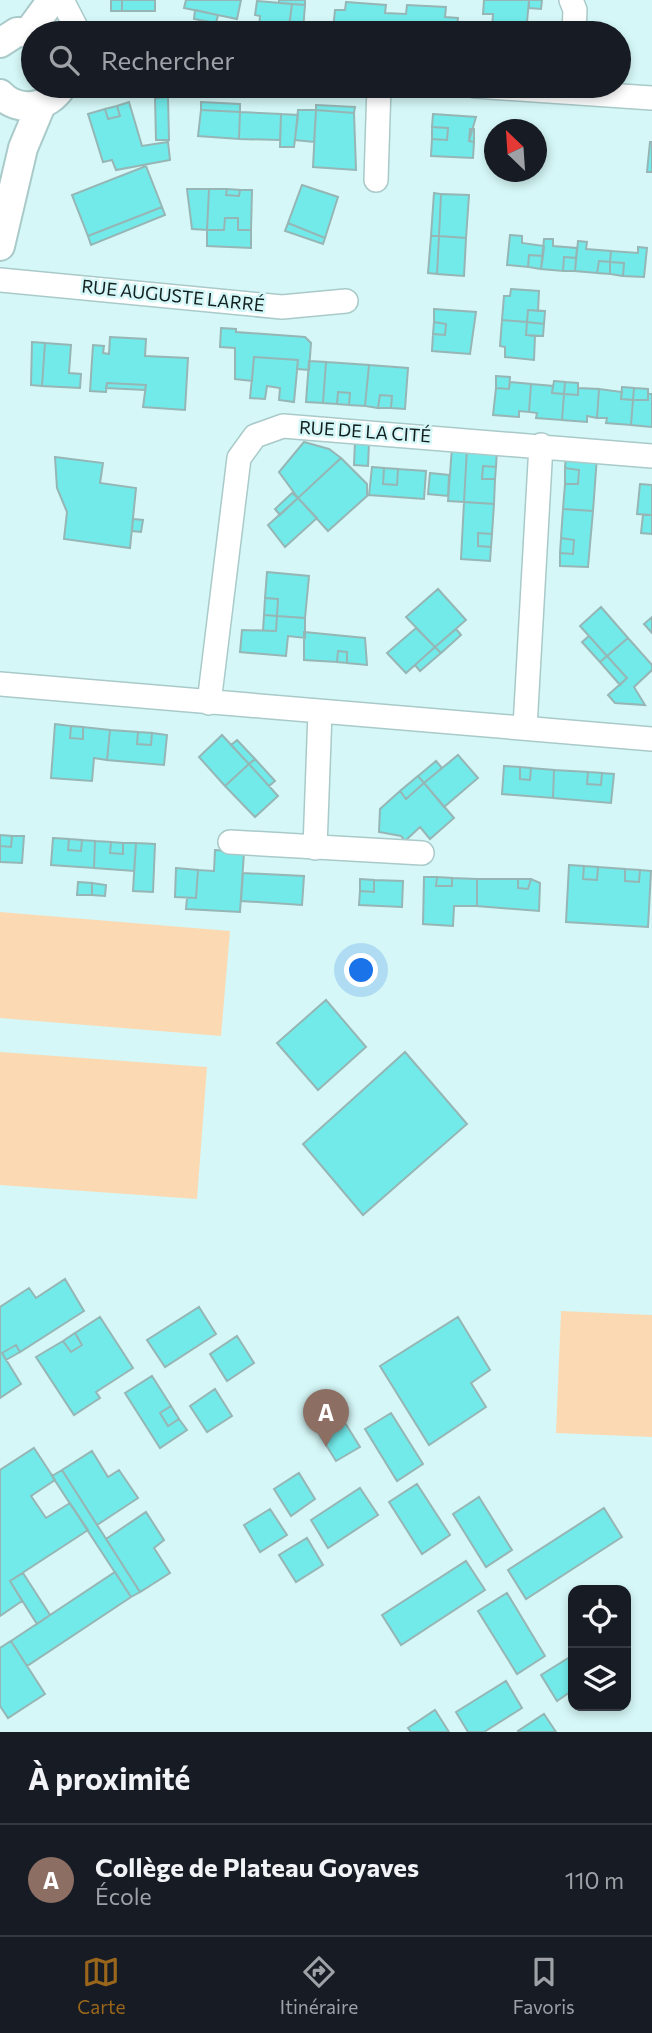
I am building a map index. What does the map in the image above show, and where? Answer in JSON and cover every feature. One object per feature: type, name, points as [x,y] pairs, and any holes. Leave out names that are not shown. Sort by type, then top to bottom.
[{"type":"street","points":[[571,0],[575,10],[575,21]]},
{"type":"street","points":[[44,21],[59,1]]},
{"type":"street","points":[[58,21],[59,1]]},
{"type":"street","points":[[59,1],[72,21]]},
{"type":"street","points":[[0,44],[21,32]]},
{"type":"street","points":[[631,96],[652,98]]},
{"type":"street","points":[[0,246],[23,148],[18,101],[52,98]]},
{"type":"street","points":[[376,180],[379,98]]},
{"type":"street","name":"RUE AUGUSTE LARRÉ","points":[[0,280],[282,307],[346,301]]},
{"type":"street","name":"RUE DE LA CITÉ","points":[[209,703],[239,458],[255,436],[283,426],[652,456]]},
{"type":"street","points":[[525,727],[541,445]]},
{"type":"street","points":[[0,684],[652,739]]},
{"type":"street","points":[[315,848],[320,712]]},
{"type":"street","points":[[230,842],[422,853]]},
{"type":"shaded area","points":[[0,912],[230,931],[221,1036],[0,1018]]},
{"type":"shaded area","points":[[0,1052],[207,1067],[197,1199],[0,1185]]},
{"type":"shaded area","points":[[561,1311],[652,1315],[652,1437],[556,1433]]},
{"type":"building","points":[[111,0],[122,0],[122,11],[111,11]]},
{"type":"building","points":[[122,0],[155,0],[155,11],[122,11]]},
{"type":"building","points":[[186,0],[241,0],[237,19],[184,8]]},
{"type":"building","points":[[279,0],[305,0],[305,5],[279,3]]},
{"type":"building","points":[[484,0],[529,0],[527,21],[493,21],[493,14],[483,14]]},
{"type":"building","points":[[529,0],[542,0],[541,9],[529,8]]},
{"type":"building","points":[[257,1],[292,4],[290,21],[260,21],[260,16],[255,15]]},
{"type":"building","points":[[346,2],[386,5],[385,13],[406,14],[407,5],[446,7],[445,17],[458,18],[458,21],[334,21],[335,10],[345,10]]},
{"type":"building","points":[[292,4],[305,5],[304,21],[290,21]]},
{"type":"building","points":[[195,10],[218,15],[216,21],[194,19]]},
{"type":"building","points":[[155,98],[168,98],[169,140],[156,140]]},
{"type":"building","points":[[129,102],[142,146],[168,142],[170,160],[116,170],[112,160],[103,162],[88,114],[105,109],[108,119],[120,116],[117,106]]},
{"type":"building","points":[[201,102],[240,104],[240,112],[201,110]]},
{"type":"building","points":[[316,105],[355,107],[354,113],[316,110]]},
{"type":"building","points":[[117,106],[120,116],[108,119],[105,109]]},
{"type":"building","points":[[201,110],[240,112],[239,139],[198,136]]},
{"type":"building","points":[[298,110],[316,110],[314,142],[295,140]]},
{"type":"building","points":[[316,110],[354,113],[356,170],[313,167]]},
{"type":"building","points":[[240,112],[281,114],[280,140],[239,139]]},
{"type":"building","points":[[281,114],[298,115],[294,147],[280,147]]},
{"type":"building","points":[[433,114],[476,117],[469,141],[474,142],[473,158],[431,156],[432,139],[447,140],[448,128],[432,127]]},
{"type":"building","points":[[432,127],[448,128],[447,140],[432,139]]},
{"type":"building","points":[[470,129],[474,129],[474,142],[469,141]]},
{"type":"building","points":[[650,142],[652,172],[647,172]]},
{"type":"building","points":[[146,166],[162,207],[88,236],[72,195]]},
{"type":"building","points":[[302,185],[338,197],[325,238],[288,223]]},
{"type":"building","points":[[187,189],[209,189],[207,230],[192,229]]},
{"type":"building","points":[[209,189],[227,189],[226,195],[239,196],[240,190],[252,190],[251,230],[238,230],[238,218],[225,218],[224,230],[207,230]]},
{"type":"building","points":[[227,189],[240,190],[239,196],[226,195]]},
{"type":"building","points":[[434,193],[441,194],[439,236],[431,236]]},
{"type":"building","points":[[441,194],[469,195],[466,238],[439,236]]},
{"type":"building","points":[[162,207],[165,215],[91,245],[88,236]]},
{"type":"building","points":[[225,218],[238,218],[238,230],[251,230],[251,248],[207,246],[207,230],[224,230]]},
{"type":"building","points":[[288,223],[325,238],[323,244],[285,231]]},
{"type":"building","points":[[510,235],[522,236],[522,243],[544,246],[543,256],[529,255],[528,267],[507,265]]},
{"type":"building","points":[[431,236],[439,236],[437,274],[428,273]]},
{"type":"building","points":[[439,236],[466,238],[464,276],[437,274]]},
{"type":"building","points":[[544,239],[553,239],[553,246],[577,248],[576,258],[564,257],[563,271],[541,269]]},
{"type":"building","points":[[578,241],[587,242],[586,249],[611,251],[610,262],[599,261],[597,273],[575,271]]},
{"type":"building","points":[[638,247],[647,248],[644,277],[623,276],[624,263],[610,262],[611,251],[638,253]]},
{"type":"building","points":[[529,255],[543,256],[541,269],[528,267]]},
{"type":"building","points":[[564,257],[576,258],[575,271],[563,271]]},
{"type":"building","points":[[599,261],[610,262],[610,274],[597,273]]},
{"type":"building","points":[[610,262],[624,263],[623,276],[610,274]]},
{"type":"building","points":[[511,289],[539,291],[538,311],[528,310],[527,322],[502,320],[504,296],[510,296]]},
{"type":"building","points":[[434,309],[476,312],[470,354],[432,351],[433,334],[445,335],[446,324],[434,322]]},
{"type":"building","points":[[528,310],[545,311],[544,324],[527,322]]},
{"type":"building","points":[[502,320],[527,322],[526,335],[535,336],[534,360],[505,357],[505,347],[500,346]]},
{"type":"building","points":[[434,322],[446,324],[445,335],[433,334]]},
{"type":"building","points":[[527,322],[544,324],[543,336],[526,335]]},
{"type":"building","points":[[221,328],[236,329],[236,332],[305,337],[311,343],[309,370],[297,369],[298,360],[254,357],[252,381],[235,379],[235,348],[220,347]]},
{"type":"building","points":[[110,337],[146,339],[145,356],[188,358],[185,410],[143,407],[146,385],[107,383],[106,392],[90,391],[93,345],[104,346],[103,353],[109,354]]},
{"type":"building","points":[[32,342],[45,343],[42,386],[31,385]]},
{"type":"building","points":[[45,343],[71,345],[69,373],[81,374],[80,388],[42,386]]},
{"type":"building","points":[[254,357],[298,360],[294,402],[279,400],[280,388],[267,386],[265,399],[250,398]]},
{"type":"building","points":[[309,361],[326,362],[323,403],[306,402]]},
{"type":"building","points":[[326,362],[369,365],[365,406],[349,405],[350,393],[338,392],[337,404],[323,403]]},
{"type":"building","points":[[369,365],[408,368],[405,409],[391,408],[392,396],[380,395],[378,408],[365,406]]},
{"type":"building","points":[[496,376],[510,377],[509,389],[496,388]]},
{"type":"building","points":[[554,381],[565,382],[564,394],[552,393]]},
{"type":"building","points":[[510,382],[531,384],[529,412],[519,411],[519,417],[493,415],[496,388],[509,389]]},
{"type":"building","points":[[565,382],[578,383],[578,395],[564,394]]},
{"type":"building","points":[[107,383],[146,385],[145,390],[106,388]]},
{"type":"building","points":[[531,384],[553,386],[552,393],[564,394],[562,420],[536,418],[537,413],[529,412]]},
{"type":"building","points":[[622,387],[634,388],[633,400],[621,399]]},
{"type":"building","points":[[578,388],[599,389],[597,418],[587,416],[587,422],[562,420],[564,394],[578,395]]},
{"type":"building","points":[[634,388],[648,389],[648,400],[633,400]]},
{"type":"building","points":[[599,389],[622,392],[621,399],[633,400],[631,425],[606,423],[607,418],[597,418]]},
{"type":"building","points":[[338,392],[350,393],[349,405],[337,404]]},
{"type":"building","points":[[648,394],[652,394],[652,427],[631,425],[633,400],[648,400]]},
{"type":"building","points":[[380,395],[392,396],[391,408],[378,408]]},
{"type":"building","points":[[355,441],[369,442],[368,466],[354,465]]},
{"type":"building","points":[[304,442],[329,449],[341,458],[298,498],[279,472]]},
{"type":"building","points":[[452,447],[467,448],[464,502],[448,501]]},
{"type":"building","points":[[467,448],[497,450],[496,467],[483,466],[482,479],[495,479],[494,504],[464,502]]},
{"type":"building","points":[[566,455],[597,456],[593,511],[563,509],[565,484],[578,484],[579,470],[565,468]]},
{"type":"building","points":[[55,457],[103,463],[100,483],[136,488],[130,548],[64,539],[67,512],[57,488]]},
{"type":"building","points":[[341,458],[367,484],[367,496],[328,531],[298,498]]},
{"type":"building","points":[[483,466],[496,467],[495,479],[482,479]]},
{"type":"building","points":[[372,467],[384,468],[383,484],[397,485],[398,469],[426,471],[424,499],[369,495]]},
{"type":"building","points":[[384,468],[398,469],[397,485],[383,484]]},
{"type":"building","points":[[565,468],[579,470],[578,484],[565,484]]},
{"type":"building","points":[[430,473],[449,475],[448,496],[428,494]]},
{"type":"building","points":[[640,484],[652,485],[652,515],[637,514]]},
{"type":"building","points":[[292,493],[298,498],[280,515],[275,509]]},
{"type":"building","points":[[298,498],[317,518],[285,547],[268,525]]},
{"type":"building","points":[[464,502],[494,504],[492,534],[478,533],[478,546],[491,547],[490,561],[461,559]]},
{"type":"building","points":[[563,509],[593,511],[588,567],[560,566],[560,553],[573,554],[574,540],[561,538]]},
{"type":"building","points":[[643,515],[652,515],[652,534],[641,533]]},
{"type":"building","points":[[133,519],[143,520],[141,532],[132,531]]},
{"type":"building","points":[[478,533],[492,534],[491,547],[478,546]]},
{"type":"building","points":[[561,538],[574,540],[573,554],[560,553]]},
{"type":"building","points":[[267,572],[309,576],[305,618],[277,616],[278,599],[265,598]]},
{"type":"building","points":[[438,589],[466,620],[435,647],[406,617]]},
{"type":"building","points":[[265,598],[278,599],[277,616],[264,615]]},
{"type":"building","points":[[601,607],[628,638],[607,656],[580,626]]},
{"type":"building","points":[[264,615],[277,616],[276,631],[263,631]]},
{"type":"building","points":[[277,616],[305,618],[305,638],[288,636],[286,656],[240,652],[242,630],[276,631]]},
{"type":"building","points":[[652,617],[652,633],[644,624]]},
{"type":"building","points":[[416,628],[435,647],[406,673],[387,653]]},
{"type":"building","points":[[456,629],[461,635],[441,653],[435,647]]},
{"type":"building","points":[[304,632],[365,638],[367,665],[347,663],[347,652],[338,651],[337,662],[304,660]]},
{"type":"building","points":[[589,636],[607,656],[600,662],[582,642]]},
{"type":"building","points":[[628,638],[652,665],[652,670],[634,687],[645,705],[615,703],[608,695],[627,678],[607,656]]},
{"type":"building","points":[[435,647],[441,653],[420,671],[415,665]]},
{"type":"building","points":[[338,651],[347,652],[347,663],[337,662]]},
{"type":"building","points":[[607,656],[627,678],[620,685],[600,662]]},
{"type":"building","points":[[55,724],[71,726],[70,738],[83,739],[83,727],[110,730],[107,760],[94,758],[92,781],[51,778]]},
{"type":"building","points":[[71,726],[83,727],[83,739],[70,738]]},
{"type":"building","points":[[110,730],[138,732],[137,744],[151,745],[152,733],[167,735],[164,765],[107,760]]},
{"type":"building","points":[[138,732],[152,733],[151,745],[137,744]]},
{"type":"building","points":[[222,735],[249,764],[225,786],[199,757]]},
{"type":"building","points":[[237,740],[255,759],[249,764],[231,745]]},
{"type":"building","points":[[458,755],[478,778],[444,807],[424,783]]},
{"type":"building","points":[[255,759],[275,781],[269,786],[249,764]]},
{"type":"building","points":[[436,761],[442,768],[424,783],[418,776]]},
{"type":"building","points":[[249,764],[278,796],[255,817],[225,786]]},
{"type":"building","points":[[504,766],[520,767],[520,779],[530,780],[531,768],[554,770],[553,798],[502,794]]},
{"type":"building","points":[[520,767],[531,768],[530,780],[520,779]]},
{"type":"building","points":[[554,770],[588,772],[587,784],[601,785],[602,773],[614,774],[611,803],[553,798]]},
{"type":"building","points":[[588,772],[602,773],[601,785],[587,784]]},
{"type":"building","points":[[418,776],[424,783],[406,799],[400,791]]},
{"type":"building","points":[[424,783],[454,818],[430,839],[420,827],[405,841],[401,836],[379,832],[380,809],[400,791],[406,799]]},
{"type":"building","points":[[0,835],[12,836],[11,847],[0,846]]},
{"type":"building","points":[[12,836],[24,836],[22,863],[0,862],[0,846],[11,847]]},
{"type":"building","points":[[53,838],[69,839],[68,850],[81,851],[82,840],[95,841],[94,868],[51,865]]},
{"type":"building","points":[[69,839],[82,840],[81,851],[68,850]]},
{"type":"building","points":[[95,841],[111,842],[110,853],[123,854],[123,843],[136,843],[134,871],[94,868]]},
{"type":"building","points":[[111,842],[123,843],[123,854],[110,853]]},
{"type":"building","points":[[136,843],[155,844],[153,892],[133,891]]},
{"type":"building","points":[[215,850],[244,852],[240,912],[186,909],[187,898],[196,898],[198,870],[214,871]]},
{"type":"building","points":[[569,865],[584,866],[583,879],[597,880],[598,867],[625,869],[625,881],[639,882],[640,870],[651,871],[648,927],[566,922]]},
{"type":"building","points":[[584,866],[598,867],[597,880],[583,879]]},
{"type":"building","points":[[176,868],[198,870],[196,898],[175,897]]},
{"type":"building","points":[[625,869],[640,870],[639,882],[625,881]]},
{"type":"building","points":[[243,873],[304,876],[302,905],[241,901]]},
{"type":"building","points":[[424,877],[437,877],[436,886],[452,886],[452,878],[477,879],[477,906],[454,906],[453,926],[423,924]]},
{"type":"building","points":[[437,877],[452,878],[452,886],[436,886]]},
{"type":"building","points":[[360,879],[374,880],[374,892],[360,891]]},
{"type":"building","points":[[477,879],[518,879],[518,888],[528,889],[531,879],[540,883],[539,911],[477,906]]},
{"type":"building","points":[[518,879],[531,879],[528,889],[518,888]]},
{"type":"building","points":[[374,880],[403,881],[402,907],[359,905],[360,891],[374,892]]},
{"type":"building","points":[[78,882],[92,883],[92,895],[77,895]]},
{"type":"building","points":[[92,883],[106,885],[105,896],[92,895]]},
{"type":"building","points":[[326,1000],[366,1047],[318,1090],[277,1043]]},
{"type":"building","points":[[405,1052],[467,1124],[363,1215],[303,1144]]},
{"type":"building","points":[[65,1279],[84,1311],[20,1352],[16,1345],[2,1353],[21,1384],[0,1398],[0,1307],[29,1288],[36,1298]]},
{"type":"building","points":[[199,1307],[216,1334],[165,1367],[147,1340]]},
{"type":"building","points":[[100,1317],[133,1368],[96,1392],[100,1398],[74,1415],[36,1357],[63,1341],[71,1352],[82,1345],[75,1333]]},
{"type":"building","points":[[458,1317],[490,1370],[471,1383],[486,1407],[429,1445],[380,1366]]},
{"type":"building","points":[[75,1333],[82,1345],[71,1352],[63,1341]]},
{"type":"building","points":[[237,1336],[254,1363],[227,1381],[210,1354]]},
{"type":"building","points":[[16,1345],[20,1352],[6,1360],[2,1353]]},
{"type":"building","points":[[152,1376],[171,1406],[160,1413],[168,1426],[179,1419],[187,1430],[160,1448],[125,1393]]},
{"type":"building","points":[[215,1389],[232,1416],[207,1432],[190,1406]]},
{"type":"building","points":[[171,1406],[179,1419],[168,1426],[160,1413]]},
{"type":"building","points":[[391,1413],[423,1464],[397,1481],[365,1429]]},
{"type":"building","points":[[342,1418],[360,1447],[336,1461],[318,1432]]},
{"type":"building","points":[[34,1448],[55,1480],[31,1496],[46,1518],[70,1503],[88,1530],[10,1581],[22,1601],[0,1616],[0,1470]]},
{"type":"building","points":[[92,1451],[108,1477],[119,1470],[138,1498],[97,1525],[62,1470]]},
{"type":"building","points":[[62,1470],[140,1592],[131,1597],[52,1476]]},
{"type":"building","points":[[299,1473],[315,1499],[291,1516],[274,1489]]},
{"type":"building","points":[[417,1484],[450,1535],[422,1554],[389,1502]]},
{"type":"building","points":[[360,1488],[378,1515],[328,1548],[311,1520]]},
{"type":"building","points":[[479,1497],[512,1550],[486,1567],[453,1514]]},
{"type":"building","points":[[604,1508],[622,1537],[526,1599],[508,1570]]},
{"type":"building","points":[[270,1509],[287,1535],[260,1552],[244,1525]]},
{"type":"building","points":[[146,1512],[164,1540],[154,1548],[170,1573],[140,1592],[106,1539]]},
{"type":"building","points":[[307,1538],[323,1565],[296,1582],[279,1555]]},
{"type":"building","points":[[466,1561],[485,1590],[401,1645],[382,1615]]},
{"type":"building","points":[[115,1572],[131,1597],[27,1666],[11,1641]]},
{"type":"building","points":[[23,1573],[50,1615],[37,1624],[10,1581]]},
{"type":"building","points":[[507,1593],[545,1656],[517,1674],[478,1611]]},
{"type":"building","points":[[11,1641],[45,1694],[8,1718],[0,1706],[0,1648]]},
{"type":"building","points":[[568,1658],[568,1693],[557,1701],[541,1675]]},
{"type":"building","points":[[506,1681],[522,1708],[484,1732],[468,1732],[456,1712]]},
{"type":"building","points":[[435,1710],[449,1732],[411,1732],[408,1728]]},
{"type":"building","points":[[544,1714],[556,1732],[518,1731]]},
{"type":"place","name":"Collège de Plateau Goyaves","points":[[326,1447]]}]
